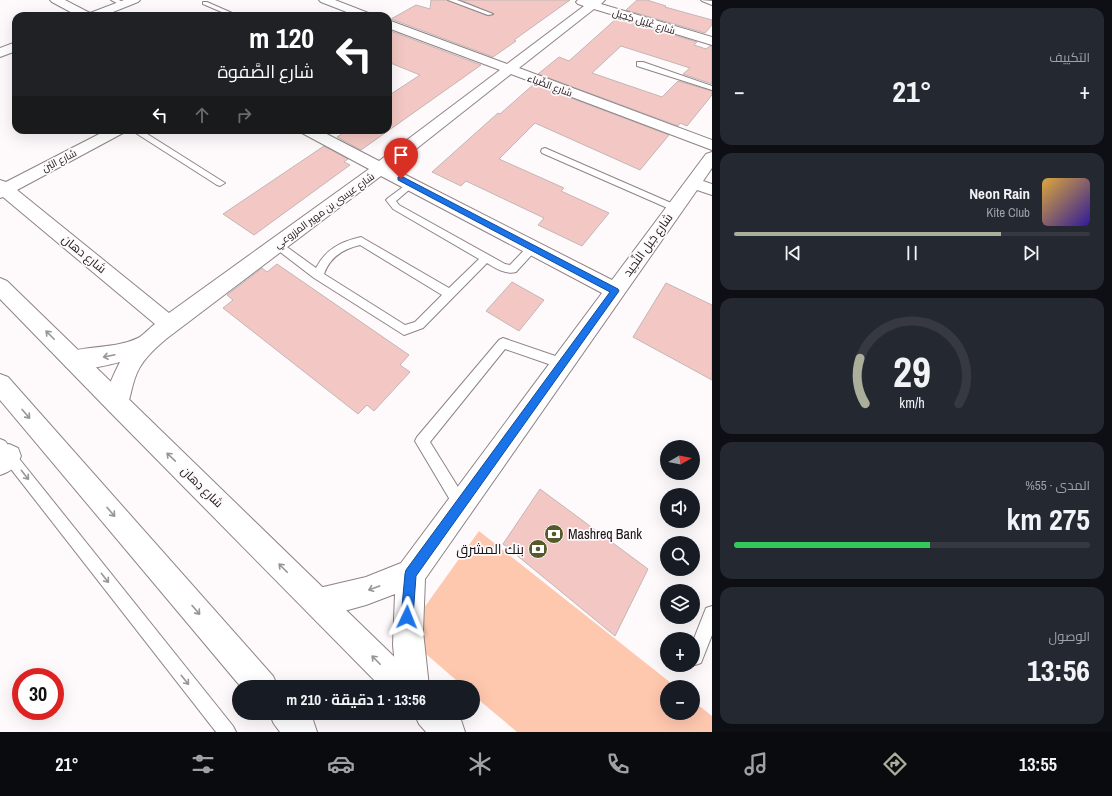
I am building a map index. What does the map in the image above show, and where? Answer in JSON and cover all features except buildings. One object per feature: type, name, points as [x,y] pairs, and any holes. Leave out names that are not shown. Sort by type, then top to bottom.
[{"type":"street","points":[[56,0],[79,12]]},
{"type":"street","points":[[325,0],[357,12]]},
{"type":"street","name":"شارع غَلِيل كِحِيل","points":[[576,0],[596,3],[712,42]]},
{"type":"street","points":[[101,12],[124,1]]},
{"type":"street","points":[[344,12],[361,3]]},
{"type":"street","name":"شارع عيسى بن مهير المزروعي","points":[[117,404],[119,388],[124,374],[132,359],[142,346],[169,324],[381,168],[596,3]]},
{"type":"street","name":"شارع الضِّياء","points":[[392,26],[712,145]]},
{"type":"street","points":[[0,53],[12,48]]},
{"type":"street","name":"شارع البُن","points":[[2,189],[110,134]]},
{"type":"street","points":[[315,134],[615,291]]},
{"type":"street","name":"شارع جَبل النِّجيد","points":[[412,680],[407,632],[411,574],[675,208],[703,186],[712,157]]},
{"type":"street","name":"شارع دهان","points":[[2,189],[169,324]]},
{"type":"street","name":"شارع دِهان","points":[[0,286],[396,680]]},
{"type":"street","name":"شارع عيسى بن مهير المزروعي","points":[[74,360],[108,356],[142,346]]},
{"type":"street","points":[[0,384],[256,680]]},
{"type":"street","points":[[319,603],[366,591],[411,574]]},
{"type":"street","points":[[291,720],[302,732]]},
{"type":"street","points":[[437,720],[449,732]]},
{"type":"lane","points":[[451,0],[490,14]]},
{"type":"lane","points":[[704,0],[712,3]]},
{"type":"lane","points":[[205,3],[226,12]]},
{"type":"lane","points":[[640,64],[712,88]]},
{"type":"lane","points":[[141,134],[220,183]]},
{"type":"lane","name":"شارع جَبل النِّجيد","points":[[545,151],[675,208]]},
{"type":"lane","points":[[411,184],[391,200],[396,207],[502,267],[512,269],[533,248]]},
{"type":"lane","points":[[318,275],[321,264],[327,256],[345,244],[361,241],[450,294]]},
{"type":"lane","points":[[276,245],[318,275],[404,330],[419,325],[486,258]]},
{"type":"lane","points":[[461,505],[422,441],[503,343],[563,364]]},
{"type":"lane","points":[[3,455],[227,732]]},
{"type":"lane","points":[[700,645],[712,614]]},
{"type":"shaded area","points":[[479,531],[667,680],[660,680],[660,720],[700,720],[700,707],[712,716],[712,732],[517,732],[480,701],[480,680],[456,680],[426,654],[421,612]]},
{"type":"place","name":"Mashreq Bank","points":[[554,534]]},
{"type":"place","name":"بنك المشرق","points":[[538,549]]},
{"type":"route","points":[[401,179],[615,291],[411,574],[407,617]]}]
